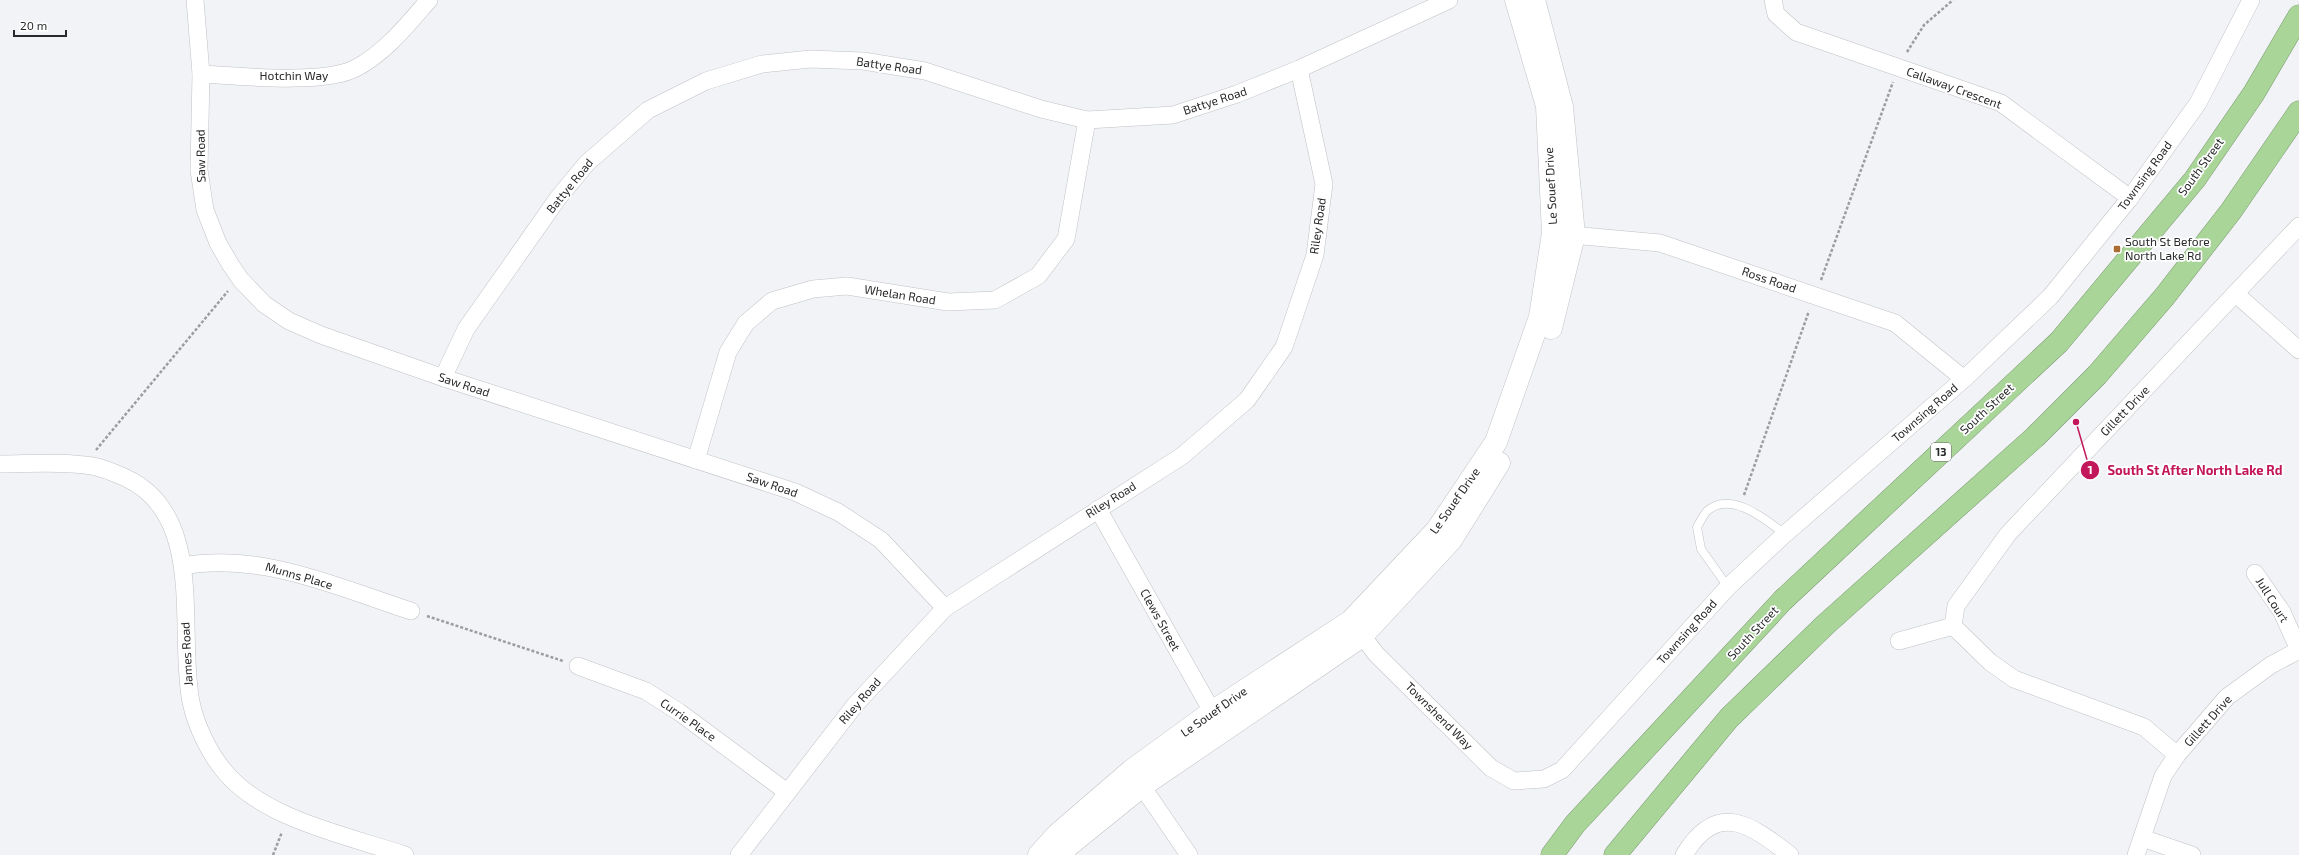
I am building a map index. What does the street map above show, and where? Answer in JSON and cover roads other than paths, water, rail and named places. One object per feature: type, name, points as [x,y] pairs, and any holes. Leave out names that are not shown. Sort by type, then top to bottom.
[{"type":"highway","name":"South Street","points":[[1552,855],[1575,824],[1783,600],[2059,342],[2195,179],[2254,93],[2299,16]]},
{"type":"highway","points":[[1615,855],[1729,718],[1825,625],[2035,437],[2097,375],[2165,296],[2231,211],[2299,112]]},
{"type":"street","name":"Saw Road","points":[[195,0],[202,74],[199,170],[205,210],[218,243],[241,280],[264,304],[288,321],[321,335],[444,378],[795,492],[838,512],[881,540],[945,608]]},
{"type":"street","name":"Hotchin Way","points":[[202,74],[305,78],[332,76],[355,68],[387,46],[429,0]]},
{"type":"street","name":"Battye Road","points":[[444,378],[466,329],[558,198],[587,162],[648,110],[706,81],[762,64],[810,59],[863,61],[925,71],[1041,109],[1087,120],[1173,115],[1237,94],[1299,69],[1450,0]]},
{"type":"street","name":"Le Souef Drive","points":[[1516,0],[1547,106],[1563,234]]},
{"type":"street","name":"Le Souef Drive","points":[[1040,855],[1058,834],[1136,778],[1224,730],[1357,629],[1437,530],[1496,442],[1540,317],[1563,234],[1562,107],[1534,0]]},
{"type":"street","name":"Callaway Crescent","points":[[1773,0],[1776,14],[1796,32],[2001,103],[2130,198]]},
{"type":"street","name":"Townsing Road","points":[[1544,779],[1562,770],[1728,587],[1785,534],[1964,379],[2050,297],[2130,198],[2198,103],[2251,0]]},
{"type":"street","name":"Riley Road","points":[[739,855],[855,705],[945,608],[1182,456],[1247,400],[1284,347],[1315,255],[1324,184],[1299,69]]},
{"type":"street","name":"Whelan Road","points":[[696,460],[728,352],[746,323],[772,301],[813,288],[847,286],[948,302],[995,300],[1038,276],[1066,239],[1087,120]]},
{"type":"street","name":"Gillett Drive","points":[[2178,755],[2144,727],[2014,680],[1990,662],[1953,626],[1956,606],[2008,534],[2299,226]]},
{"type":"street","name":"Ross Road","points":[[1563,234],[1660,243],[1895,323],[1964,379]]},
{"type":"street","points":[[2236,294],[2299,350]]},
{"type":"street","name":"James Road","points":[[0,464],[60,464],[92,466],[109,470],[138,484],[162,507],[176,536],[183,566],[187,674],[191,703],[202,735],[225,772],[257,800],[287,816],[404,855]]},
{"type":"street","name":"Clews Street","points":[[1098,509],[1212,712],[1224,730]]},
{"type":"street","name":"Munns Place","points":[[183,566],[217,562],[250,563],[285,570],[411,611]]},
{"type":"street","name":"Jull Court","points":[[2255,573],[2282,612],[2299,650]]},
{"type":"street","points":[[1899,641],[1953,626]]},
{"type":"street","name":"Le Souef Drive","points":[[1060,855],[1136,778],[1212,712],[1357,629]]},
{"type":"street","name":"Townshend Way","points":[[1357,629],[1376,654],[1491,768],[1514,781],[1544,779]]},
{"type":"street","name":"Gillett Drive","points":[[2136,855],[2163,776],[2178,755],[2227,697],[2271,665],[2299,650]]},
{"type":"street","name":"Currie Place","points":[[578,666],[646,691],[679,712],[787,792]]},
{"type":"street","points":[[1136,778],[1189,855]]},
{"type":"street","points":[[1684,855],[1695,837],[1708,826],[1727,822],[1745,825],[1767,837],[1790,855]]},
{"type":"street","points":[[2142,838],[2192,855]]},
{"type":"lane","points":[[1728,587],[1701,549],[1697,527],[1707,511],[1722,505],[1741,505],[1763,517],[1785,534]]},
{"type":"place","name":"South St Before North Lake Rd","points":[[2117,249]]},
{"type":"place","name":"South St After North Lake Rd","points":[[2076,422]]}]
